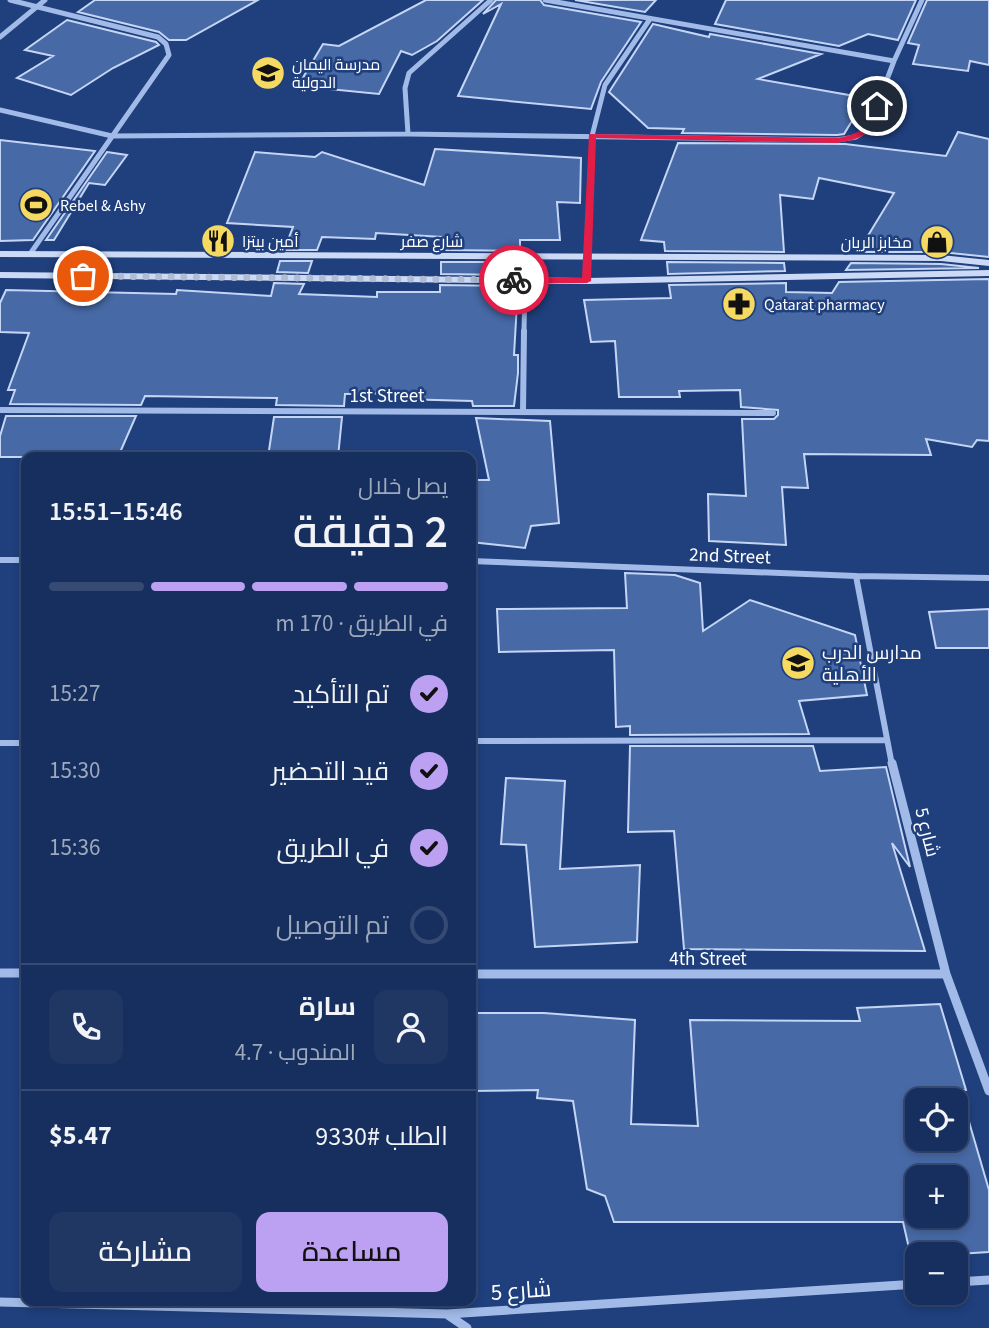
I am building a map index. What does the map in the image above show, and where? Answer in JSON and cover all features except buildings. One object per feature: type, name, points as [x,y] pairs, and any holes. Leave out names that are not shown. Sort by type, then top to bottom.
[{"type":"street","points":[[0,273],[30,254],[169,54],[166,44],[158,37],[10,0]]},
{"type":"street","points":[[0,37],[34,6],[45,0]]},
{"type":"street","points":[[408,134],[404,88],[409,73],[491,0]]},
{"type":"street","points":[[545,0],[894,61]]},
{"type":"street","points":[[0,110],[112,136],[408,134],[837,140],[856,137],[868,129],[894,61],[922,0]]},
{"type":"street","points":[[587,281],[592,136],[605,85],[650,19]]},
{"type":"street","name":"شارع صفر","points":[[0,254],[941,258],[989,263]]},
{"type":"street","name":"شارع صفر","points":[[0,273],[587,281],[989,274]]},
{"type":"street","points":[[523,412],[524,280]]},
{"type":"street","name":"1st Street","points":[[0,410],[773,413]]},
{"type":"street","points":[[0,560],[21,560]]},
{"type":"street","name":"2nd Street","points":[[476,561],[856,576],[989,578]]},
{"type":"street","name":"شارع 5","points":[[856,576],[887,740],[946,974],[989,1091]]},
{"type":"street","points":[[476,741],[887,740]]},
{"type":"street","points":[[0,743],[21,743]]},
{"type":"street","points":[[0,973],[21,973]]},
{"type":"street","name":"4th Street","points":[[476,974],[946,974]]},
{"type":"street","points":[[968,1281],[989,1280]]},
{"type":"street","name":"شارع 5","points":[[149,1306],[447,1314],[905,1285]]},
{"type":"street","name":"شارع 5","points":[[0,1302],[21,1303]]},
{"type":"street","points":[[447,1314],[467,1328]]},
{"type":"way so far","points":[[83,276],[514,280]]},
{"type":"place","name":"مدرسة اليمان الدولية","points":[[268,73]]},
{"type":"place","name":"Rebel & Ashy","points":[[36,205]]},
{"type":"place","name":"أمين بيتزا","points":[[218,241]]},
{"type":"place","name":"مخابز الريان","points":[[937,242]]},
{"type":"place","name":"Qatarat pharmacy","points":[[739,304]]},
{"type":"place","name":"مدارس الدرب الأهلية","points":[[798,663]]},
{"type":"route","points":[[514,280],[587,281],[592,136],[837,140],[856,137],[868,129],[877,106]]}]
